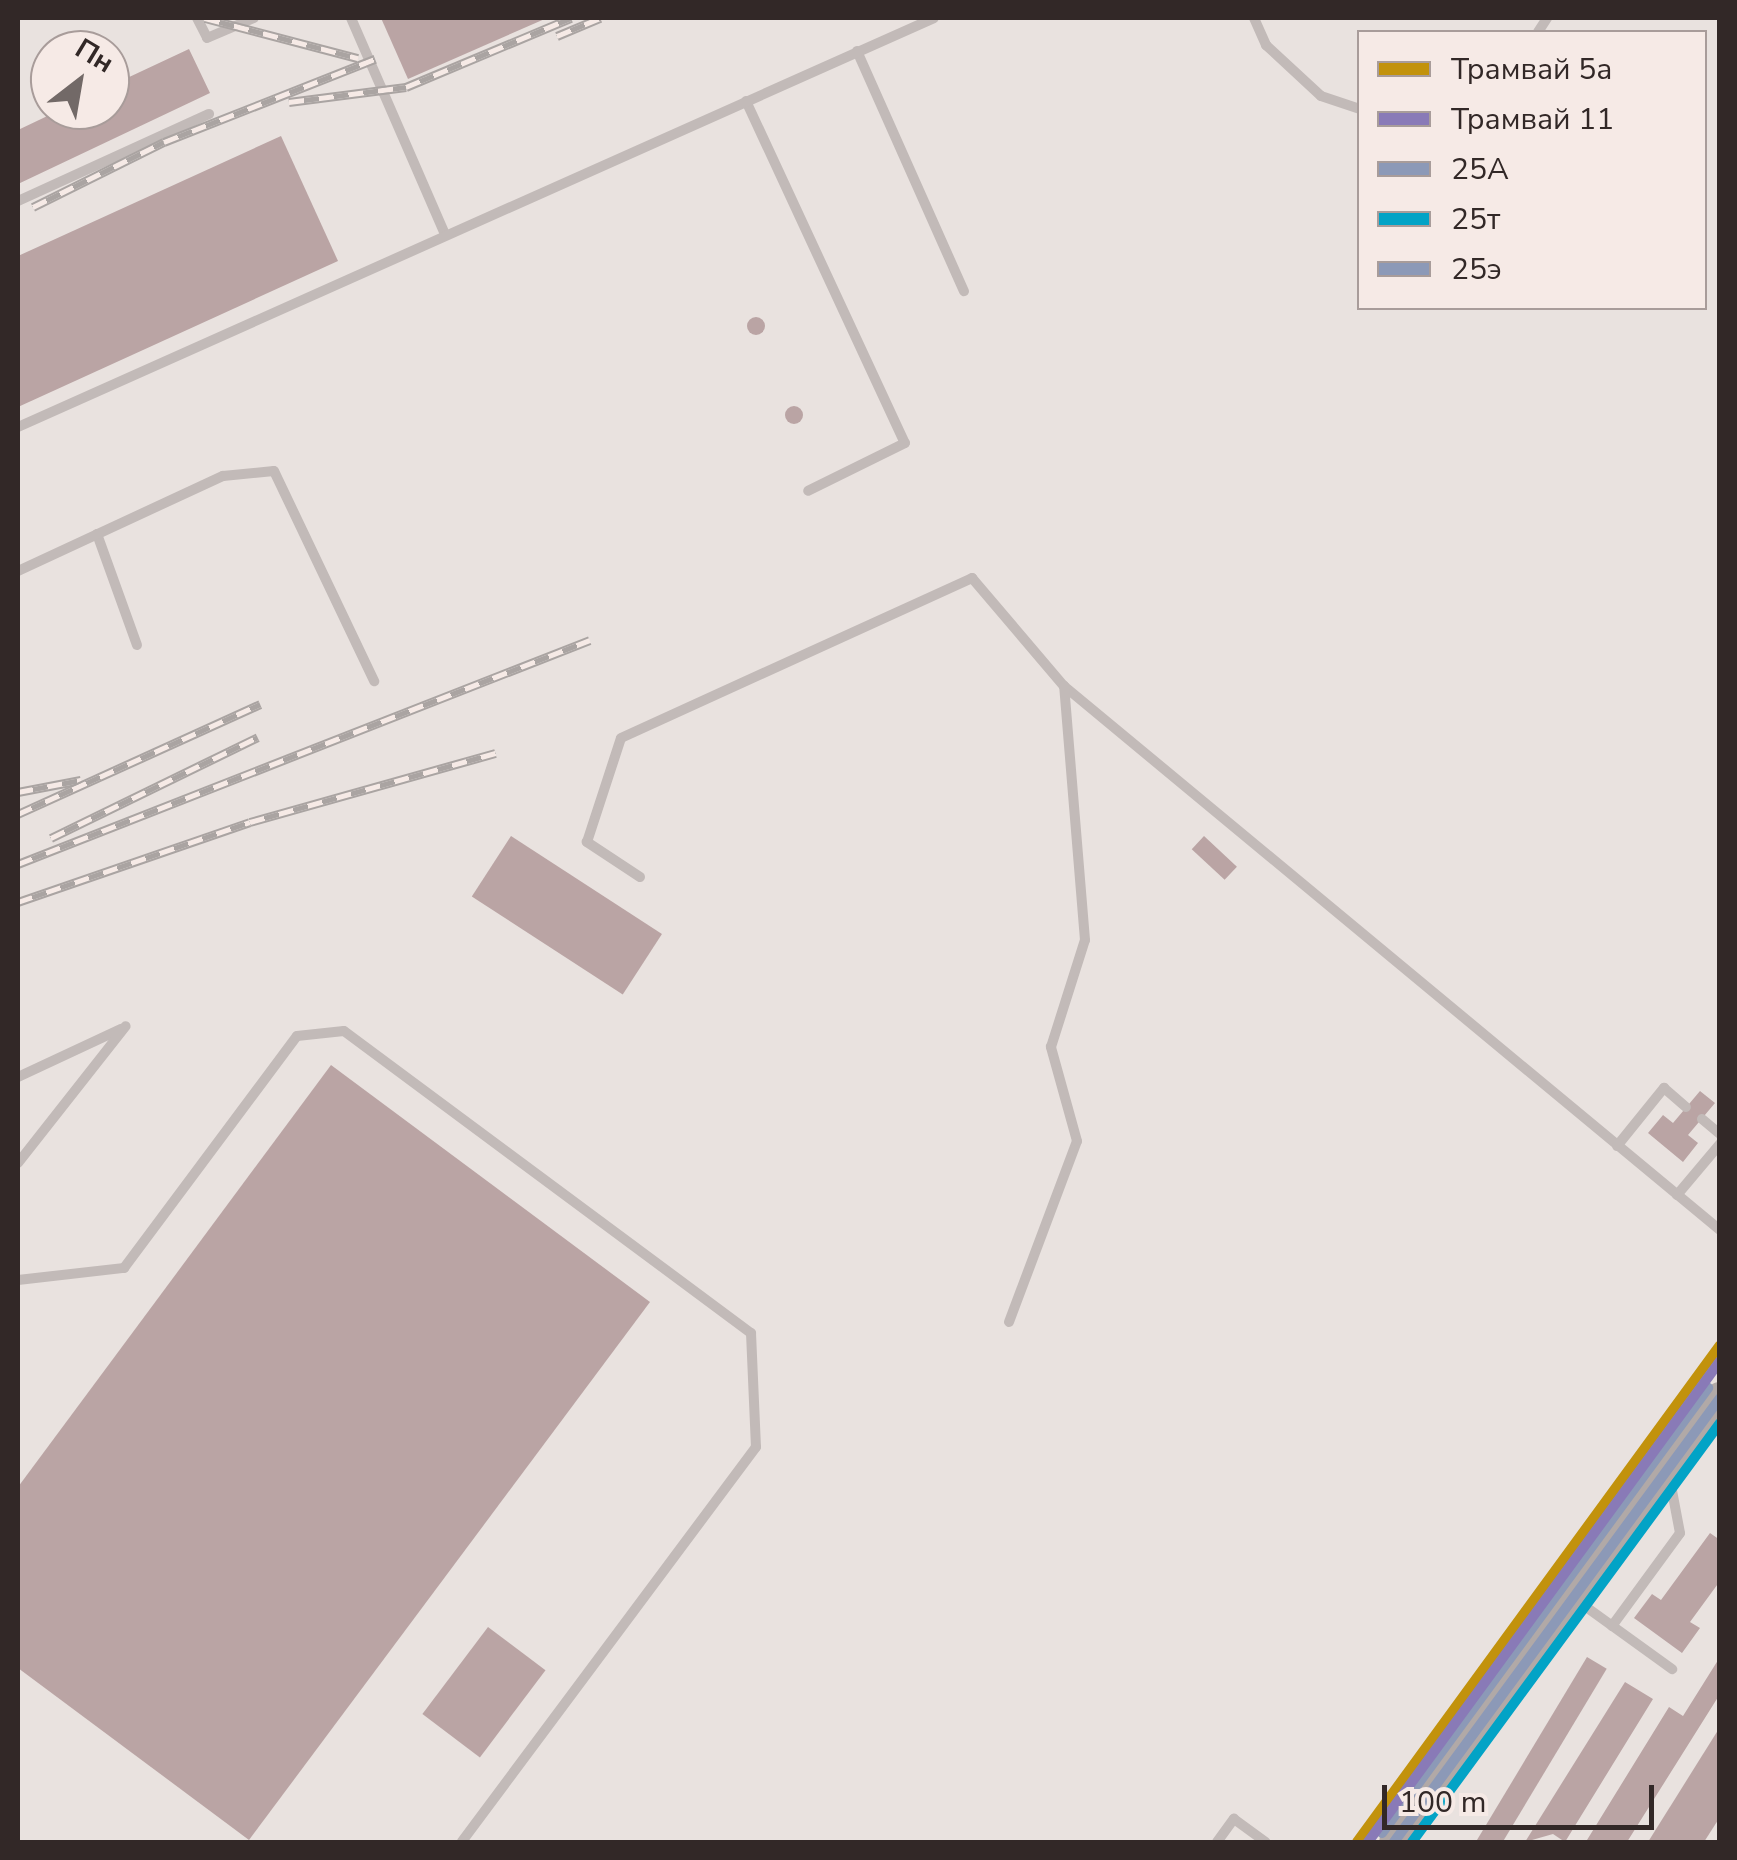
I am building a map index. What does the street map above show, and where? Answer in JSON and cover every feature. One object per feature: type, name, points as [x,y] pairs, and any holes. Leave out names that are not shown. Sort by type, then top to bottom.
[{"type":"main road","points":[[1394,1842],[1720,1397]]},
{"type":"lane","points":[[198,18],[207,38],[254,18]]},
{"type":"lane","points":[[351,18],[445,234]]},
{"type":"lane","points":[[18,428],[934,18]]},
{"type":"lane","points":[[1254,18],[1266,45],[1321,96],[1357,108]]},
{"type":"lane","points":[[857,52],[964,292]]},
{"type":"lane","points":[[746,101],[905,443],[808,491]]},
{"type":"lane","points":[[18,201],[209,114]]},
{"type":"lane","points":[[18,571],[223,476],[274,471],[374,681]]},
{"type":"lane","points":[[97,534],[137,645]]},
{"type":"lane","points":[[640,877],[586,842],[621,738],[972,578],[1064,686],[1720,1230]]},
{"type":"lane","points":[[1009,1322],[1077,1141],[1050,1047],[1085,940],[1064,686]]},
{"type":"lane","points":[[18,1077],[126,1026],[18,1163]]},
{"type":"lane","points":[[18,1280],[124,1268],[297,1036],[344,1031],[751,1333],[756,1448],[462,1842]]},
{"type":"lane","points":[[1617,1146],[1664,1088],[1686,1107]]},
{"type":"lane","points":[[1702,1119],[1720,1134]]},
{"type":"lane","points":[[1677,1195],[1720,1144]]},
{"type":"lane","points":[[1612,1626],[1680,1534],[1668,1468]]},
{"type":"lane","points":[[1573,1598],[1672,1669]]},
{"type":"lane","points":[[1217,1842],[1234,1819],[1266,1842]]},
{"type":"building","points":[[381,18],[547,18],[408,79]]},
{"type":"building","points":[[189,49],[210,93],[18,184],[18,130],[30,124],[30,130],[130,130],[130,77]]},
{"type":"building","points":[[281,136],[338,261],[18,407],[18,256]]},
{"type":"building","points":[[756,317],[763,319],[763,333],[756,335],[749,333],[747,326],[749,319]]},
{"type":"building","points":[[794,406],[801,408],[801,422],[794,424],[787,422],[785,415],[787,408]]},
{"type":"building","points":[[511,836],[662,934],[623,994],[472,896]]},
{"type":"building","points":[[1204,836],[1237,867],[1225,880],[1192,849]]},
{"type":"building","points":[[331,1065],[650,1302],[249,1840],[18,1668],[18,1487]]},
{"type":"building","points":[[1700,1091],[1715,1103],[1688,1135],[1698,1143],[1683,1162],[1648,1133],[1663,1115],[1673,1123]]},
{"type":"building","points":[[1710,1533],[1720,1540],[1720,1581],[1690,1622],[1700,1628],[1682,1653],[1634,1618],[1652,1594],[1661,1600]]},
{"type":"building","points":[[488,1627],[546,1670],[480,1757],[422,1714]]},
{"type":"building","points":[[1587,1657],[1607,1669],[1503,1842],[1476,1842]]},
{"type":"building","points":[[1720,1657],[1720,1694],[1627,1842],[1587,1840],[1669,1707],[1683,1716]]},
{"type":"building","points":[[1625,1682],[1653,1699],[1565,1842],[1553,1834],[1525,1842]]},
{"type":"building","points":[[1720,1727],[1720,1817],[1704,1842],[1648,1842]]},
{"type":"railway","points":[[205,18],[358,58]]},
{"type":"railway","points":[[289,102],[406,87],[571,18]]},
{"type":"railway","points":[[557,36],[600,18]]},
{"type":"railway","points":[[33,207],[164,142],[375,59]]},
{"type":"railway","points":[[18,864],[590,640]]},
{"type":"railway","points":[[18,814],[260,704]]},
{"type":"railway","points":[[51,838],[258,737]]},
{"type":"railway","points":[[18,902],[250,822],[495,753]]},
{"type":"railway","points":[[18,792],[81,780]]},
{"type":"tram line","name":"5а","points":[[1357,1842],[1720,1345]]},
{"type":"tram line","name":"11","points":[[1368,1842],[1720,1361]]},
{"type":"transit line","name":"25э","points":[[1382,1833],[1708,1388]]},
{"type":"transit line","name":"25А","points":[[1394,1842],[1720,1398]]},
{"type":"transit line","name":"25т","points":[[1412,1842],[1720,1423]]}]
